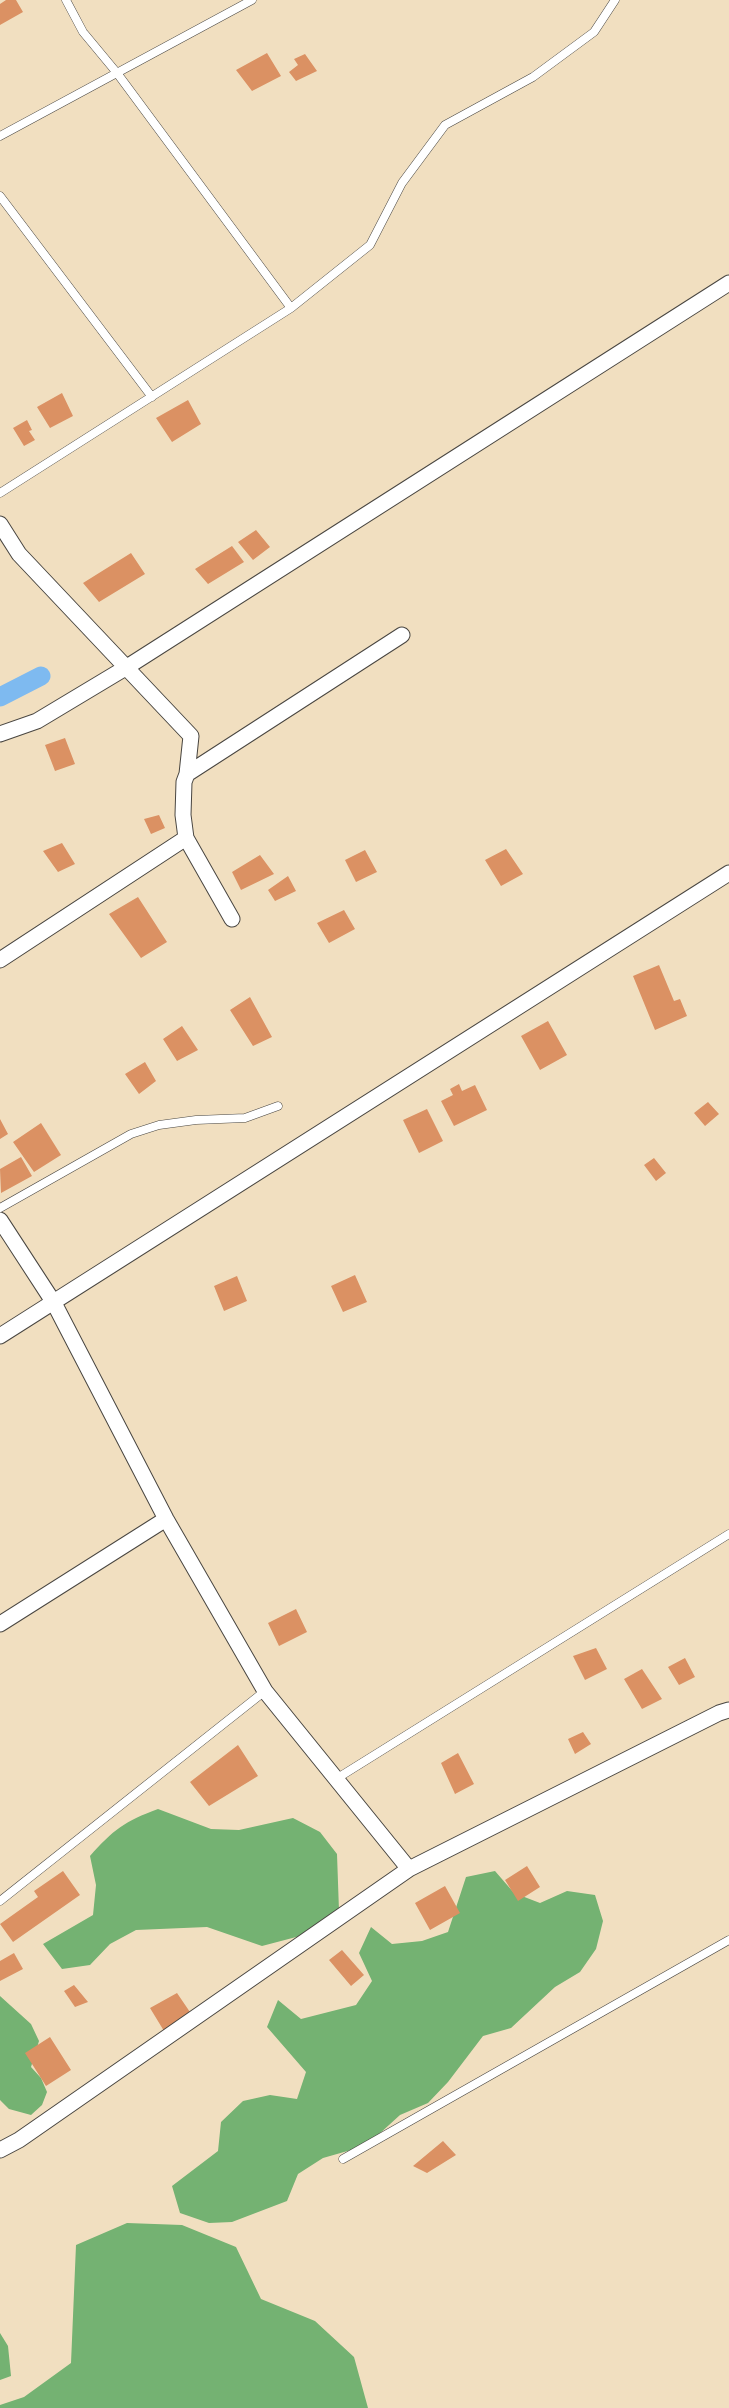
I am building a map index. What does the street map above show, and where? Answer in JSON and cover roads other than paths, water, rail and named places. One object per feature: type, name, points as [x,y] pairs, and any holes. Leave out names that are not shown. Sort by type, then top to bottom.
[{"type":"street","points":[[0,734],[36,721],[127,667],[729,283]]},
{"type":"street","points":[[0,524],[19,554],[192,736],[187,774],[184,782],[183,815],[186,838],[232,919]]},
{"type":"street","points":[[187,774],[402,635]]},
{"type":"street","points":[[0,960],[186,838]]},
{"type":"street","points":[[0,1336],[729,872]]},
{"type":"street","points":[[0,1220],[54,1303],[166,1518],[266,1691],[409,1869]]},
{"type":"street","points":[[0,1624],[166,1518]]},
{"type":"street","points":[[0,2150],[19,2140],[409,1869],[718,1713],[729,1710]]},
{"type":"lane","points":[[66,0],[83,32],[117,73],[291,308]]},
{"type":"lane","points":[[0,136],[252,0]]},
{"type":"lane","points":[[0,494],[291,308],[370,245],[402,183],[445,125],[533,77],[594,32],[615,0]]},
{"type":"lane","points":[[0,196],[152,397]]},
{"type":"lane","points":[[0,1208],[131,1134],[159,1125],[196,1120],[245,1118],[278,1106]]},
{"type":"lane","points":[[336,1779],[729,1534]]},
{"type":"lane","points":[[0,1901],[266,1691]]},
{"type":"lane","points":[[343,2159],[729,1940]]},
{"type":"waterway","points":[[0,697],[41,676]]}]
